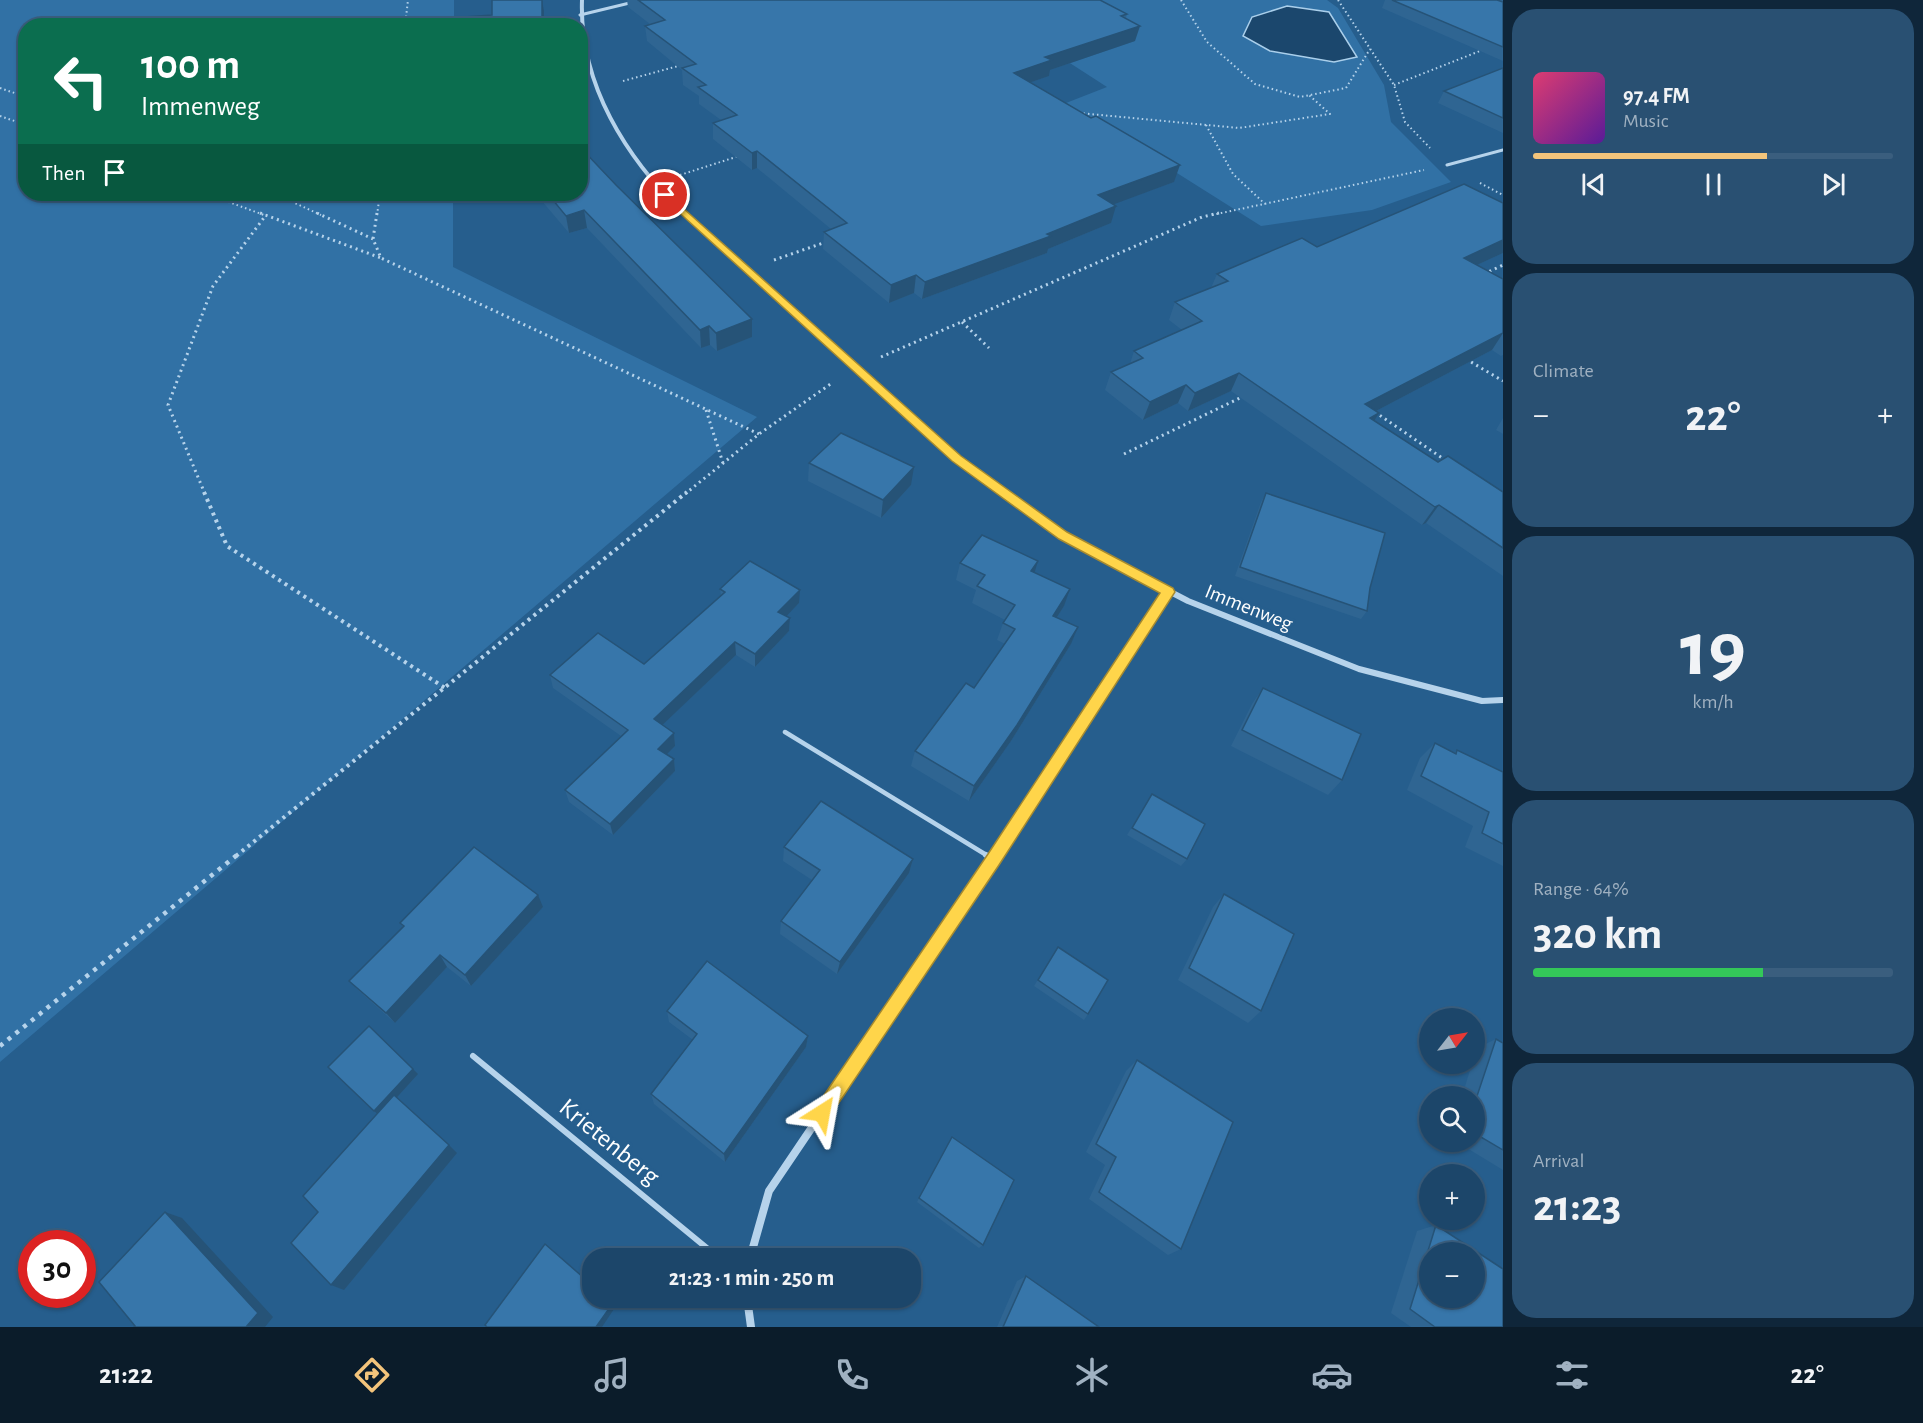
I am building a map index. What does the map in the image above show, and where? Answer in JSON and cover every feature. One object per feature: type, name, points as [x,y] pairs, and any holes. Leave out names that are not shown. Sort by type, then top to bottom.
[{"type":"street","name":"Immenweg","points":[[580,18],[582,0]]},
{"type":"street","name":"Immenweg","points":[[588,60],[596,88],[616,129],[653,183],[745,269],[957,459],[1063,536],[1168,592],[1359,669],[1482,701],[1503,700]]},
{"type":"street","points":[[753,1248],[769,1191],[993,860],[1168,592]]},
{"type":"street","points":[[748,1308],[751,1327]]},
{"type":"lane","points":[[580,15],[642,0]]},
{"type":"lane","points":[[1446,165],[1503,150]]},
{"type":"lane","points":[[785,732],[993,860]]},
{"type":"lane","name":"Krietenberg","points":[[473,1056],[707,1248]]},
{"type":"path","points":[[406,18],[408,0]]},
{"type":"path","points":[[1181,0],[1207,42],[1255,84],[1300,97],[1346,88],[1370,49]]},
{"type":"path","points":[[1338,0],[1394,85],[1406,122],[1446,165]]},
{"type":"path","points":[[1394,85],[1492,47]]},
{"type":"path","points":[[596,88],[685,64]]},
{"type":"path","points":[[0,88],[18,94]]},
{"type":"path","points":[[1079,113],[1239,128],[1330,114],[1309,96]]},
{"type":"path","points":[[0,116],[18,122]]},
{"type":"path","points":[[1206,125],[1233,174],[1265,204]]},
{"type":"path","points":[[653,183],[740,156]]},
{"type":"path","points":[[0,1046],[759,434],[855,368],[1202,217],[1446,165]]},
{"type":"path","points":[[227,201],[381,258],[759,434]]},
{"type":"path","points":[[290,201],[373,239]]},
{"type":"path","points":[[379,201],[373,239],[381,258]]},
{"type":"path","points":[[266,215],[213,286],[168,405],[227,546],[445,688]]},
{"type":"path","points":[[745,269],[833,240]]},
{"type":"path","points":[[1483,274],[1503,265]]},
{"type":"path","points":[[962,322],[989,348]]},
{"type":"path","points":[[1463,357],[1503,381]]},
{"type":"path","points":[[1124,454],[1253,392]]},
{"type":"path","points":[[1366,406],[1454,466]]},
{"type":"path","points":[[706,409],[723,463]]},
{"type":"shaded area","points":[[0,0],[454,0],[454,18],[18,18],[18,201],[453,201],[453,267],[757,417],[0,1062]]},
{"type":"shaded area","points":[[1078,0],[1327,0],[1338,8],[1384,85],[1391,122],[1451,182],[1372,210],[1261,226],[1066,103],[1107,87],[1059,56]],"holes":[[[1287,6],[1329,12],[1356,57],[1334,62],[1271,51],[1244,36],[1252,17]]]},
{"type":"shaded area","points":[[1287,6],[1329,12],[1357,57],[1334,62],[1270,51],[1243,36],[1252,17]]},
{"type":"building","points":[[492,0],[542,0],[542,18],[465,18],[492,15]]},
{"type":"building","points":[[638,0],[1100,0],[1127,14],[1121,16],[1140,26],[1045,57],[1052,60],[1014,73],[1091,118],[1096,116],[1180,165],[1098,195],[1116,206],[1047,234],[1051,236],[925,282],[916,275],[891,285],[824,232],[847,223],[757,151],[752,153],[713,123],[737,115],[698,87],[706,85],[682,68],[696,64],[645,26],[665,20]]},
{"type":"building","points":[[1392,0],[1497,0],[1503,2],[1503,47]]},
{"type":"building","points":[[1503,68],[1503,118],[1444,91]]},
{"type":"building","points":[[588,155],[752,319],[716,333],[709,326],[700,330],[584,210],[566,216],[554,201],[588,201]]},
{"type":"building","points":[[1464,184],[1503,203],[1503,240],[1464,258],[1503,279],[1503,333],[1365,404],[1379,413],[1370,418],[1438,462],[1448,456],[1503,492],[1503,548],[1439,505],[1435,507],[1239,373],[1195,393],[1186,385],[1150,402],[1111,372],[1143,358],[1134,351],[1202,321],[1175,302],[1228,281],[1217,274],[1302,238],[1317,247]]},
{"type":"building","points":[[841,433],[914,467],[883,500],[809,463]]},
{"type":"building","points":[[1266,493],[1385,533],[1370,588],[1367,611],[1240,567]]},
{"type":"building","points":[[982,535],[1038,561],[1031,571],[1070,589],[1053,616],[1078,627],[1017,725],[974,786],[915,751],[966,683],[974,688],[1015,629],[1003,623],[1015,605],[977,586],[985,575],[960,563]]},
{"type":"building","points":[[750,561],[800,590],[778,612],[790,618],[755,654],[735,642],[654,719],[674,733],[658,749],[674,759],[610,824],[565,790],[628,730],[550,675],[598,633],[644,664],[725,592],[720,589]]},
{"type":"building","points":[[1263,688],[1361,734],[1342,780],[1242,730]]},
{"type":"building","points":[[1435,743],[1456,754],[1457,750],[1503,772],[1503,844],[1482,833],[1489,812],[1421,776]]},
{"type":"building","points":[[1152,794],[1205,824],[1187,859],[1132,828]]},
{"type":"building","points":[[821,801],[913,859],[840,962],[781,921],[820,870],[784,847]]},
{"type":"building","points":[[474,847],[538,895],[465,975],[440,955],[386,1013],[349,981],[404,926],[400,923]]},
{"type":"building","points":[[1224,894],[1294,934],[1261,1011],[1189,968]]},
{"type":"building","points":[[1058,947],[1108,980],[1088,1014],[1038,980]]},
{"type":"building","points":[[707,961],[808,1036],[724,1154],[651,1094],[697,1034],[667,1011]]},
{"type":"building","points":[[369,1026],[413,1069],[374,1111],[328,1067]]},
{"type":"building","points":[[1496,1039],[1503,1043],[1503,1150],[1485,1139],[1485,1086],[1480,1086]]},
{"type":"building","points":[[1137,1060],[1233,1122],[1181,1249],[1099,1192],[1116,1157],[1096,1144]]},
{"type":"building","points":[[394,1095],[449,1145],[331,1285],[291,1243],[318,1212],[303,1196]]},
{"type":"building","points":[[952,1137],[1014,1180],[983,1245],[919,1198]]},
{"type":"building","points":[[165,1212],[258,1313],[246,1327],[134,1327],[99,1282]]},
{"type":"building","points":[[1434,1230],[1444,1230],[1462,1242],[1431,1242]]},
{"type":"building","points":[[545,1244],[582,1276],[582,1308],[609,1308],[596,1327],[487,1327],[485,1325]]},
{"type":"building","points":[[1485,1257],[1503,1269],[1503,1327],[1435,1327],[1410,1309],[1419,1280],[1419,1308],[1485,1308]]},
{"type":"building","points":[[1026,1276],[1099,1327],[1003,1327]]},
{"type":"route","points":[[665,195],[957,459],[1063,536],[1168,592],[993,860],[822,1113]]}]
